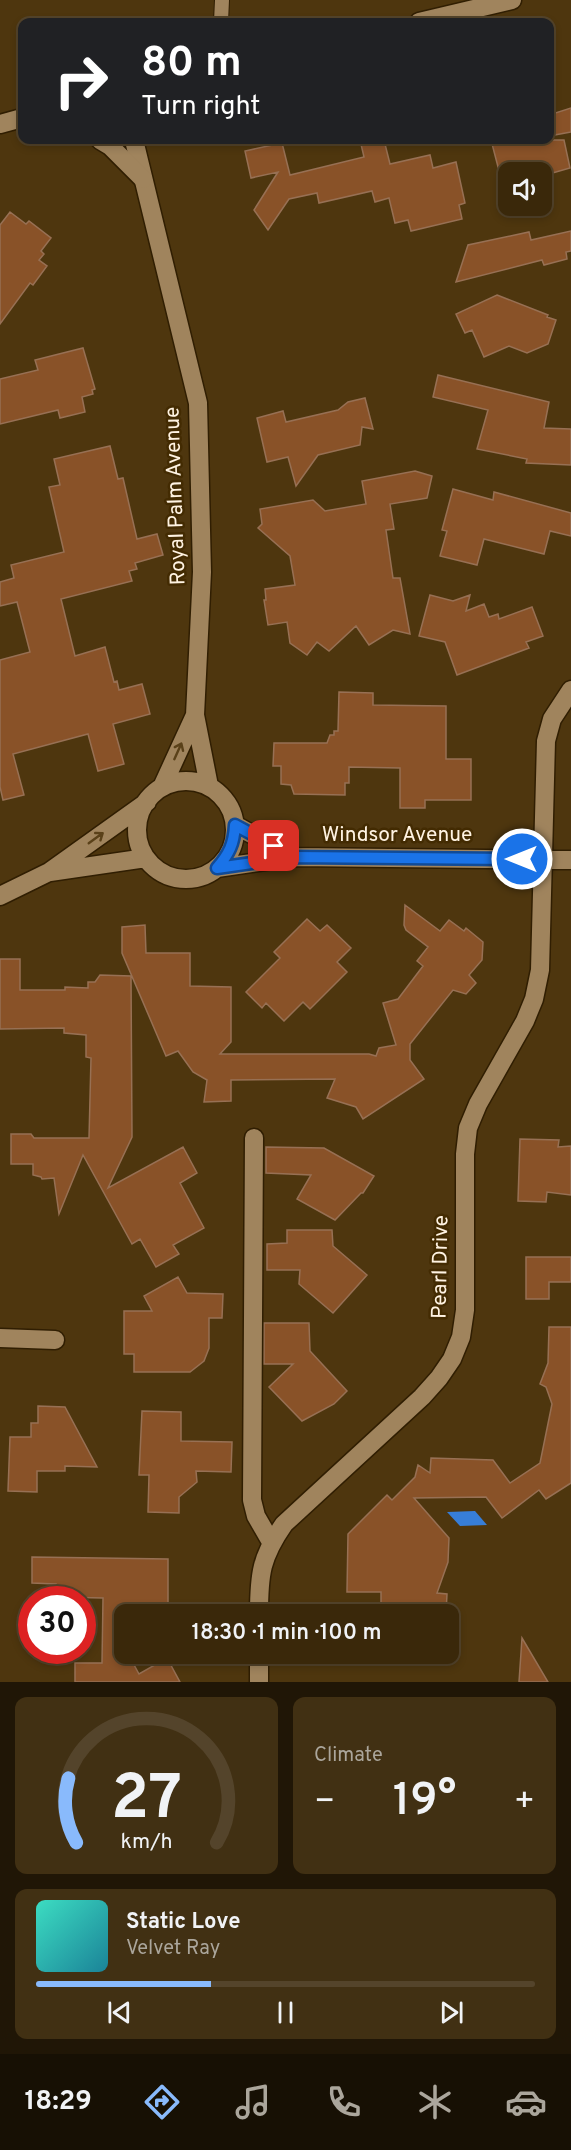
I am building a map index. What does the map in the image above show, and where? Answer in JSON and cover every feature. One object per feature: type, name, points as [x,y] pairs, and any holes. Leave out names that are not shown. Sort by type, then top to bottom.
[{"type":"street","points":[[436,18],[512,0]]},
{"type":"street","points":[[0,124],[18,119]]},
{"type":"street","points":[[105,144],[122,157],[143,179]]},
{"type":"street","name":"Royal Palm Avenue","points":[[135,144],[198,403],[202,572],[195,715],[209,786]]},
{"type":"street","name":"Pearl Drive","points":[[259,1604],[261,1564],[271,1542],[284,1524],[422,1397],[452,1359],[461,1337],[465,1310],[465,1154],[468,1128],[478,1104],[525,1020],[534,999],[540,970],[546,741],[552,719],[571,690]]},
{"type":"street","name":"Royal Palm Avenue","points":[[162,787],[195,715]]},
{"type":"street","points":[[177,782],[194,782],[209,786],[222,796],[231,810],[235,825],[234,841],[228,856],[217,868],[203,876],[187,879],[172,876],[157,869],[146,858],[139,843],[137,827],[141,811],[150,797],[162,787],[177,782]]},
{"type":"street","points":[[0,896],[49,872],[147,802]]},
{"type":"street","name":"Windsor Avenue","points":[[235,825],[294,857]]},
{"type":"street","name":"Windsor Avenue","points":[[217,868],[294,857],[571,860]]},
{"type":"street","points":[[49,872],[146,858]]},
{"type":"street","points":[[254,1138],[252,1500],[256,1516],[271,1542]]},
{"type":"street","points":[[0,1338],[55,1340]]},
{"type":"street","points":[[259,1664],[259,1682]]},
{"type":"lane","points":[[221,18],[222,0]]},
{"type":"water","points":[[475,1511],[487,1525],[460,1526],[447,1512]]},
{"type":"building","points":[[571,108],[571,132],[554,135],[554,113]]},
{"type":"building","points":[[554,140],[564,140],[570,168],[552,173],[552,162],[498,162],[498,167],[492,144],[554,144]]},
{"type":"building","points":[[282,144],[290,175],[364,157],[361,144],[385,144],[390,164],[430,155],[433,168],[456,162],[465,203],[459,205],[462,219],[411,231],[408,220],[395,223],[389,198],[375,202],[372,191],[319,203],[317,193],[289,199],[268,230],[254,210],[278,172],[251,178],[245,151]]},
{"type":"building","points":[[10,212],[26,224],[29,221],[51,238],[41,251],[44,254],[39,260],[47,266],[33,285],[30,283],[0,324],[0,225]]},
{"type":"building","points":[[571,231],[571,251],[566,252],[567,259],[544,265],[542,260],[456,282],[468,245],[529,232],[531,240]]},
{"type":"building","points":[[497,295],[556,320],[548,344],[527,353],[509,346],[484,357],[472,330],[465,333],[456,314]]},
{"type":"building","points":[[83,348],[95,389],[92,390],[93,394],[82,397],[85,412],[60,418],[58,410],[0,424],[0,379],[38,370],[35,360]]},
{"type":"building","points":[[438,375],[549,402],[544,428],[571,429],[571,465],[526,463],[527,459],[477,449],[488,410],[433,397]]},
{"type":"building","points":[[365,398],[373,429],[362,427],[360,445],[318,455],[296,486],[288,457],[267,462],[257,418],[283,411],[286,422],[338,410],[348,402]]},
{"type":"building","points":[[110,446],[118,479],[123,478],[137,539],[157,534],[163,555],[135,563],[137,569],[129,571],[132,581],[61,599],[75,656],[105,647],[114,682],[117,681],[119,690],[142,684],[150,714],[113,724],[124,764],[98,771],[88,734],[13,754],[24,795],[3,800],[0,787],[0,660],[30,652],[17,602],[0,606],[0,582],[14,578],[11,565],[64,552],[49,487],[60,485],[54,459]]},
{"type":"building","points":[[415,471],[432,476],[427,498],[390,504],[394,529],[386,530],[393,578],[400,578],[410,634],[393,630],[369,645],[356,626],[329,651],[317,642],[307,655],[290,643],[287,622],[268,625],[264,600],[266,600],[265,589],[295,585],[290,556],[258,528],[262,524],[260,509],[313,500],[325,511],[366,504],[362,481]]},
{"type":"building","points":[[453,489],[493,500],[494,492],[571,513],[571,536],[550,531],[544,554],[484,539],[477,565],[440,556],[447,531],[442,530]]},
{"type":"building","points":[[430,595],[453,601],[470,595],[466,611],[484,604],[489,617],[498,614],[499,619],[532,607],[543,636],[526,642],[529,648],[457,675],[445,642],[419,636]]},
{"type":"building","points":[[339,692],[373,693],[373,705],[446,706],[446,759],[471,759],[471,800],[425,800],[425,808],[400,808],[400,768],[349,767],[349,783],[345,783],[345,795],[294,794],[291,785],[281,784],[281,766],[273,766],[274,743],[327,743],[330,735],[338,731]]},
{"type":"building","points":[[405,905],[440,931],[449,920],[464,931],[466,928],[483,942],[482,960],[469,975],[476,983],[466,994],[453,990],[410,1044],[410,1060],[424,1079],[363,1119],[356,1107],[327,1098],[335,1079],[231,1080],[231,1101],[204,1102],[207,1080],[193,1072],[178,1051],[166,1056],[122,953],[122,927],[145,925],[146,953],[190,953],[190,986],[231,987],[231,1042],[220,1054],[369,1054],[376,1056],[379,1048],[396,1045],[383,1003],[398,999],[423,966],[417,961],[428,947],[406,930]]},
{"type":"building","points":[[307,919],[320,931],[327,925],[351,948],[337,962],[347,972],[310,1009],[303,1002],[284,1021],[266,1003],[262,1008],[246,992],[280,958],[274,952]]},
{"type":"building","points":[[0,959],[20,959],[20,990],[88,988],[88,982],[95,982],[100,975],[131,976],[132,1137],[108,1188],[183,1147],[197,1173],[180,1183],[204,1228],[173,1245],[179,1254],[156,1267],[140,1239],[132,1244],[83,1155],[59,1214],[54,1178],[42,1179],[33,1175],[33,1164],[11,1164],[11,1134],[31,1134],[34,1138],[89,1138],[91,1058],[86,1057],[86,1035],[64,1033],[64,1028],[0,1029]]},
{"type":"building","points":[[520,1139],[559,1140],[558,1147],[571,1146],[571,1195],[547,1192],[546,1202],[518,1201]]},
{"type":"building","points":[[266,1147],[324,1148],[374,1176],[363,1193],[335,1220],[297,1199],[311,1175],[266,1173]]},
{"type":"building","points":[[287,1230],[332,1230],[333,1246],[367,1275],[333,1313],[299,1284],[300,1270],[267,1270],[267,1244],[287,1243]]},
{"type":"building","points":[[526,1257],[571,1257],[571,1282],[549,1282],[549,1299],[526,1299]]},
{"type":"building","points":[[178,1277],[187,1293],[223,1294],[222,1318],[209,1318],[209,1348],[204,1361],[190,1372],[134,1372],[134,1354],[124,1354],[124,1311],[152,1311],[144,1296]]},
{"type":"building","points":[[264,1323],[309,1323],[310,1351],[347,1391],[334,1404],[302,1421],[269,1387],[293,1364],[264,1364]]},
{"type":"building","points":[[549,1327],[571,1327],[571,1483],[546,1499],[539,1490],[502,1518],[486,1497],[414,1498],[449,1538],[448,1562],[437,1593],[447,1594],[446,1604],[381,1604],[381,1592],[347,1592],[348,1534],[387,1495],[392,1500],[415,1477],[418,1465],[430,1473],[431,1458],[493,1460],[510,1483],[540,1463],[552,1404],[546,1387],[540,1384],[548,1363]]},
{"type":"building","points":[[38,1406],[65,1407],[97,1467],[65,1466],[65,1471],[37,1471],[37,1492],[8,1491],[10,1437],[31,1437],[31,1423],[38,1423]]},
{"type":"building","points":[[142,1411],[181,1412],[181,1441],[232,1442],[231,1472],[196,1471],[197,1482],[179,1497],[179,1513],[148,1512],[149,1475],[139,1475]]},
{"type":"building","points":[[32,1557],[168,1559],[168,1604],[114,1604],[114,1664],[134,1664],[139,1674],[156,1664],[170,1664],[180,1682],[75,1682],[75,1664],[102,1663],[103,1598],[96,1598],[96,1586],[56,1586],[56,1584],[32,1583]]},
{"type":"building","points":[[522,1638],[548,1682],[519,1682]]},
{"type":"route","points":[[274,846],[259,840],[235,825],[234,841],[228,856],[217,868],[294,857],[522,859]]}]
